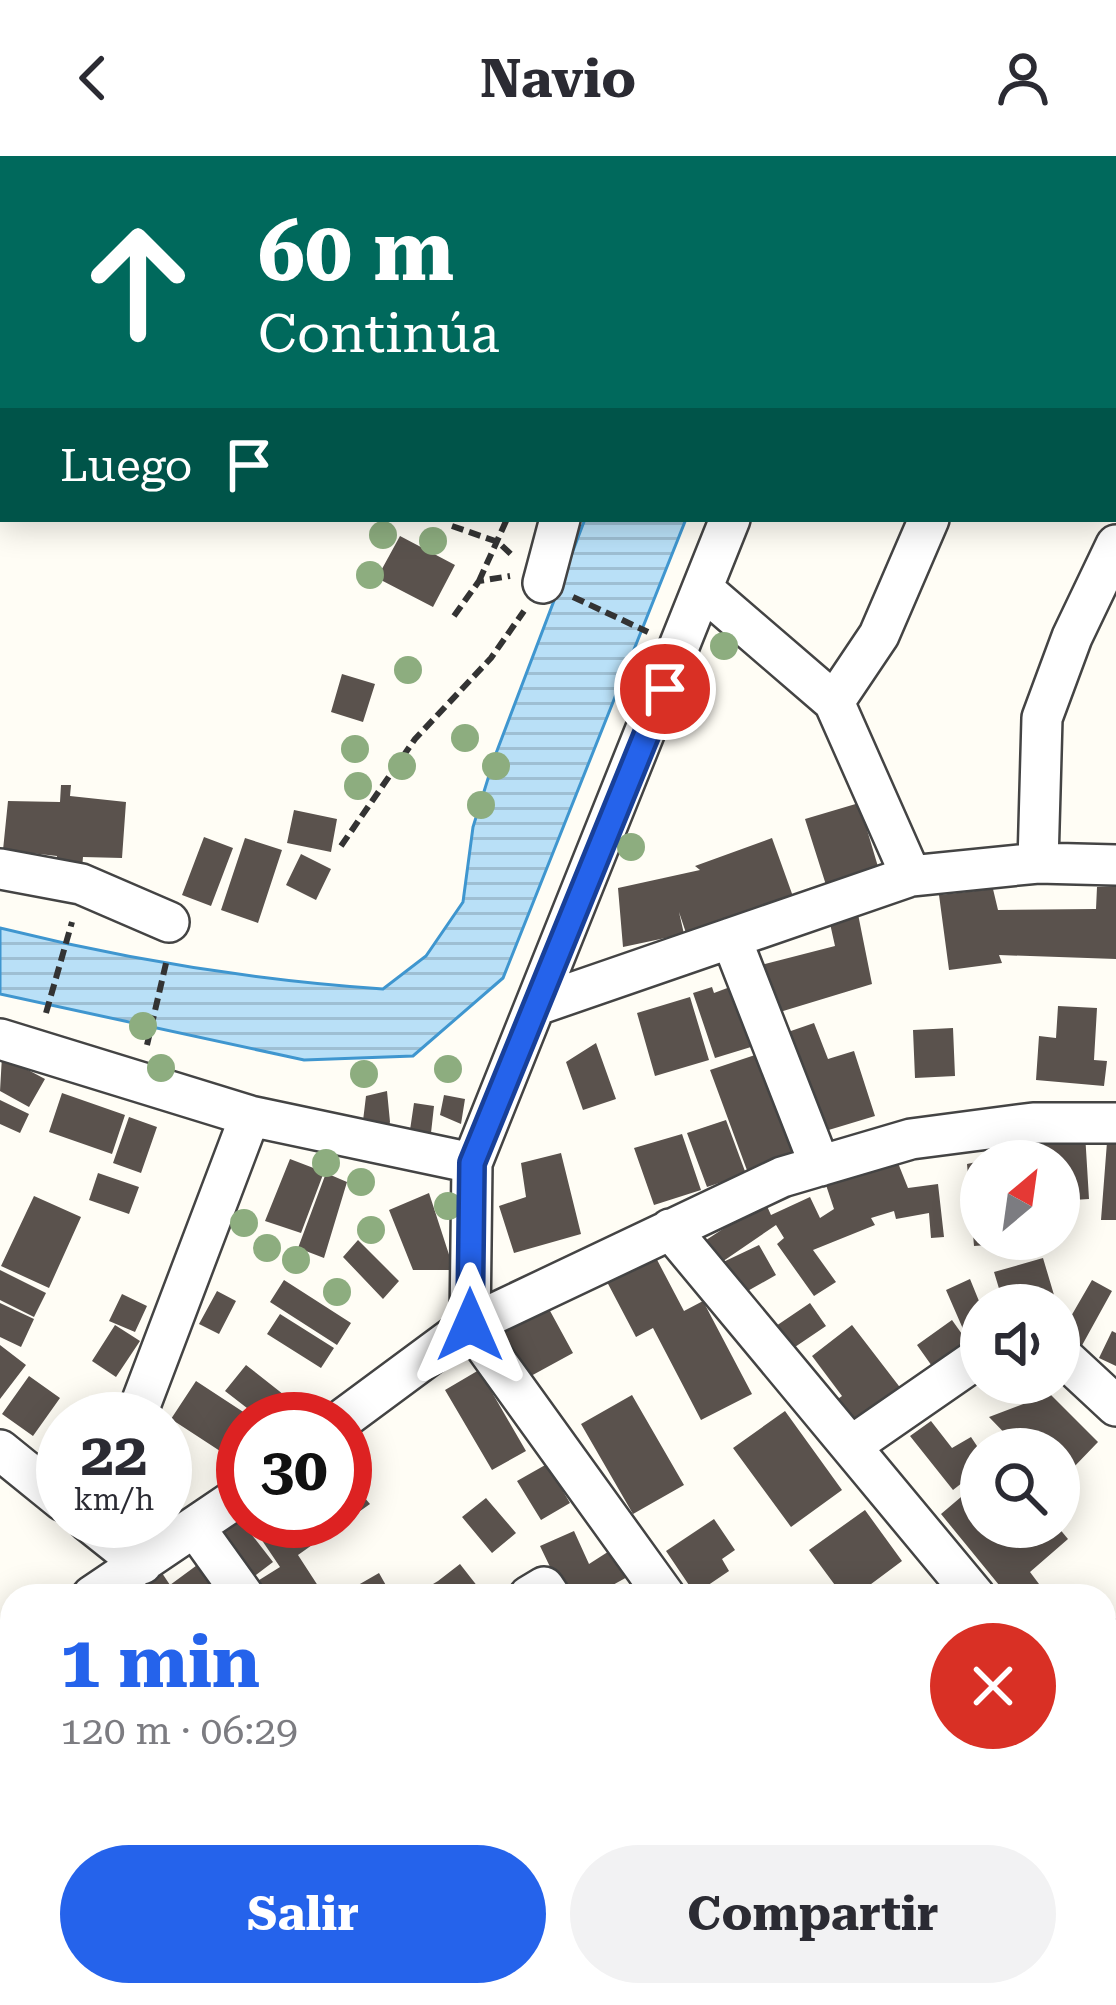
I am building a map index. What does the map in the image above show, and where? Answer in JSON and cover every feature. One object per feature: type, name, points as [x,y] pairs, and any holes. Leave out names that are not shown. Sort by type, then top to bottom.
[{"type":"street","points":[[550,587],[560,522]]},
{"type":"street","points":[[656,1584],[470,1325],[472,1163],[729,522]]},
{"type":"street","points":[[834,702],[880,635],[928,522]]},
{"type":"street","points":[[1038,863],[1042,718],[1072,637],[1116,545]]},
{"type":"street","points":[[704,590],[834,702],[911,876]]},
{"type":"street","points":[[537,1005],[911,876],[1038,863],[1116,865]]},
{"type":"street","points":[[0,869],[81,884],[169,922]]},
{"type":"street","points":[[731,938],[820,1166]]},
{"type":"street","points":[[0,1039],[250,1116],[472,1163]]},
{"type":"street","points":[[146,1392],[250,1116]]},
{"type":"street","points":[[372,1398],[470,1325],[782,1177],[911,1139],[1033,1124],[1116,1123]]},
{"type":"street","points":[[670,1229],[965,1584]]},
{"type":"street","points":[[851,1446],[960,1371]]},
{"type":"street","points":[[1080,1373],[1116,1406]]},
{"type":"street","points":[[0,1450],[36,1479]]},
{"type":"street","points":[[111,1584],[216,1514]]},
{"type":"street","points":[[196,1529],[235,1584]]},
{"type":"street","points":[[123,1548],[142,1564]]},
{"type":"path","points":[[454,616],[478,581],[506,522]]},
{"type":"path","points":[[452,526],[498,542],[550,587]]},
{"type":"path","points":[[478,581],[515,575],[658,636]]},
{"type":"path","points":[[341,846],[416,739],[550,587]]},
{"type":"path","points":[[45,1017],[73,916]]},
{"type":"path","points":[[151,1033],[167,962]]},
{"type":"water","points":[[584,522],[685,522],[503,978],[413,1056],[304,1060],[0,994],[0,928],[190,967],[383,989],[426,956],[463,902],[473,827]]},
{"type":"building","points":[[400,536],[455,565],[433,607],[377,578]]},
{"type":"building","points":[[342,674],[375,684],[363,722],[331,712]]},
{"type":"building","points":[[61,785],[71,785],[70,796],[126,802],[122,858],[83,857],[82,868],[56,867],[57,856],[3,850],[8,801],[60,802]]},
{"type":"building","points":[[859,803],[879,870],[826,885],[805,819]]},
{"type":"building","points":[[294,810],[337,819],[331,852],[287,843]]},
{"type":"building","points":[[204,837],[233,848],[211,906],[182,895]]},
{"type":"building","points":[[245,838],[282,850],[258,923],[221,910]]},
{"type":"building","points":[[772,838],[795,902],[686,933],[679,912],[684,934],[623,947],[618,888],[700,870],[695,866]]},
{"type":"building","points":[[301,854],[331,869],[316,900],[286,885]]},
{"type":"building","points":[[1116,886],[1116,959],[999,955],[1002,963],[949,970],[939,895],[993,889],[998,910],[1096,909],[1097,887]]},
{"type":"building","points":[[858,914],[872,984],[770,1015],[753,967],[835,946],[829,919]]},
{"type":"building","points":[[712,987],[714,993],[730,987],[751,1047],[715,1058],[693,993]]},
{"type":"building","points":[[690,997],[709,1060],[655,1076],[637,1013]]},
{"type":"building","points":[[1058,1006],[1097,1008],[1094,1060],[1107,1061],[1104,1086],[1036,1080],[1039,1036],[1056,1038]]},
{"type":"building","points":[[814,1023],[828,1059],[854,1051],[875,1116],[822,1132],[788,1032]]},
{"type":"building","points":[[953,1028],[955,1076],[915,1078],[913,1030]]},
{"type":"building","points":[[596,1043],[616,1099],[583,1110],[566,1062]]},
{"type":"building","points":[[758,1054],[795,1155],[748,1173],[710,1070]]},
{"type":"building","points":[[2,1056],[45,1079],[29,1107],[0,1091]]},
{"type":"building","points":[[387,1091],[390,1122],[385,1137],[362,1129],[366,1096]]},
{"type":"building","points":[[62,1093],[125,1115],[112,1154],[49,1132]]},
{"type":"building","points":[[444,1095],[465,1099],[461,1124],[440,1115]]},
{"type":"building","points":[[0,1100],[29,1114],[20,1133],[0,1124]]},
{"type":"building","points":[[414,1103],[434,1106],[431,1133],[410,1130]]},
{"type":"building","points":[[129,1117],[157,1127],[141,1173],[113,1163]]},
{"type":"building","points":[[726,1120],[746,1174],[707,1187],[687,1133]]},
{"type":"building","points":[[1085,1133],[1089,1199],[1080,1200],[1080,1140],[1010,1138]]},
{"type":"building","points":[[682,1134],[701,1190],[654,1205],[634,1148]]},
{"type":"building","points":[[1107,1142],[1116,1144],[1116,1220],[1101,1220]]},
{"type":"building","points":[[561,1153],[581,1234],[514,1253],[499,1206],[526,1197],[521,1163]]},
{"type":"building","points":[[894,1153],[908,1188],[938,1184],[944,1237],[931,1238],[929,1213],[896,1219],[894,1211],[871,1218],[875,1225],[813,1250],[836,1282],[814,1296],[777,1244],[784,1238],[776,1225],[719,1264],[759,1245],[776,1275],[737,1297],[703,1242],[726,1227],[723,1222],[760,1191],[771,1215],[810,1197],[820,1218],[834,1209],[826,1185],[880,1168]]},
{"type":"building","points":[[290,1159],[324,1172],[301,1233],[265,1221]]},
{"type":"building","points":[[98,1173],[139,1187],[129,1214],[89,1200]]},
{"type":"building","points":[[326,1173],[347,1182],[324,1258],[298,1248]]},
{"type":"building","points":[[429,1193],[454,1270],[413,1270],[389,1210]]},
{"type":"building","points":[[34,1196],[81,1217],[49,1288],[1,1266]]},
{"type":"building","points":[[358,1240],[399,1281],[383,1299],[343,1257]]},
{"type":"building","points":[[654,1254],[684,1311],[703,1301],[752,1394],[701,1420],[653,1328],[636,1337],[606,1280]]},
{"type":"building","points":[[1044,1260],[1051,1284],[998,1284],[994,1272]]},
{"type":"building","points":[[0,1270],[46,1293],[34,1317],[0,1300]]},
{"type":"building","points":[[970,1279],[972,1284],[960,1284],[960,1322],[946,1290]]},
{"type":"building","points":[[284,1280],[351,1323],[337,1345],[270,1302]]},
{"type":"building","points":[[1092,1280],[1112,1291],[1080,1349],[1080,1301]]},
{"type":"building","points":[[217,1291],[236,1301],[219,1334],[199,1324]]},
{"type":"building","points":[[122,1294],[147,1306],[135,1332],[109,1321]]},
{"type":"building","points":[[0,1303],[34,1319],[21,1347],[0,1337]]},
{"type":"building","points":[[810,1303],[826,1326],[792,1349],[776,1326]]},
{"type":"building","points":[[549,1309],[573,1353],[529,1377],[504,1333]]},
{"type":"building","points":[[280,1314],[334,1348],[321,1368],[267,1334]]},
{"type":"building","points":[[952,1320],[960,1331],[960,1361],[939,1376],[917,1345]]},
{"type":"building","points":[[115,1325],[140,1341],[116,1377],[92,1361]]},
{"type":"building","points":[[852,1325],[902,1390],[851,1437],[828,1406],[842,1396],[812,1356]]},
{"type":"building","points":[[1112,1331],[1116,1333],[1116,1366],[1099,1358]]},
{"type":"building","points":[[0,1345],[26,1365],[0,1399]]},
{"type":"building","points":[[246,1365],[280,1392],[226,1392]]},
{"type":"building","points":[[479,1370],[526,1451],[492,1470],[445,1390]]},
{"type":"building","points":[[29,1376],[52,1392],[36,1392],[33,1436],[2,1414]]},
{"type":"building","points":[[196,1381],[216,1394],[216,1448],[192,1433],[189,1392]]},
{"type":"building","points":[[632,1395],[684,1485],[633,1514],[581,1424]]},
{"type":"building","points":[[1023,1404],[1060,1404],[1098,1442],[1080,1461],[1080,1428],[1000,1428],[989,1417]]},
{"type":"building","points":[[785,1411],[842,1490],[791,1527],[733,1448]]},
{"type":"building","points":[[931,1421],[952,1448],[960,1443],[960,1484],[953,1490],[910,1436]]},
{"type":"building","points":[[547,1464],[570,1503],[541,1520],[517,1481]]},
{"type":"building","points":[[486,1498],[516,1533],[492,1553],[462,1517]]},
{"type":"building","points":[[960,1498],[960,1537],[941,1514]]},
{"type":"building","points":[[865,1510],[902,1561],[871,1584],[834,1584],[809,1550]]},
{"type":"building","points":[[714,1519],[735,1550],[722,1559],[729,1571],[710,1584],[688,1584],[666,1551]]},
{"type":"building","points":[[574,1531],[589,1564],[614,1548],[629,1576],[615,1584],[558,1584],[540,1546]]},
{"type":"building","points":[[216,1534],[216,1548],[262,1548],[273,1562],[242,1584],[209,1539]]},
{"type":"building","points":[[267,1548],[308,1548],[298,1555],[317,1584],[257,1584],[280,1567]]},
{"type":"building","points":[[969,1548],[1058,1548],[1030,1572],[1039,1584],[998,1584]]},
{"type":"building","points":[[204,1560],[221,1584],[171,1584]]},
{"type":"building","points":[[460,1564],[476,1584],[433,1584]]},
{"type":"building","points":[[158,1567],[169,1584],[135,1584]]},
{"type":"building","points":[[379,1573],[385,1584],[360,1584]]},
{"type":"route","points":[[470,1325],[472,1163],[665,689]]}]
